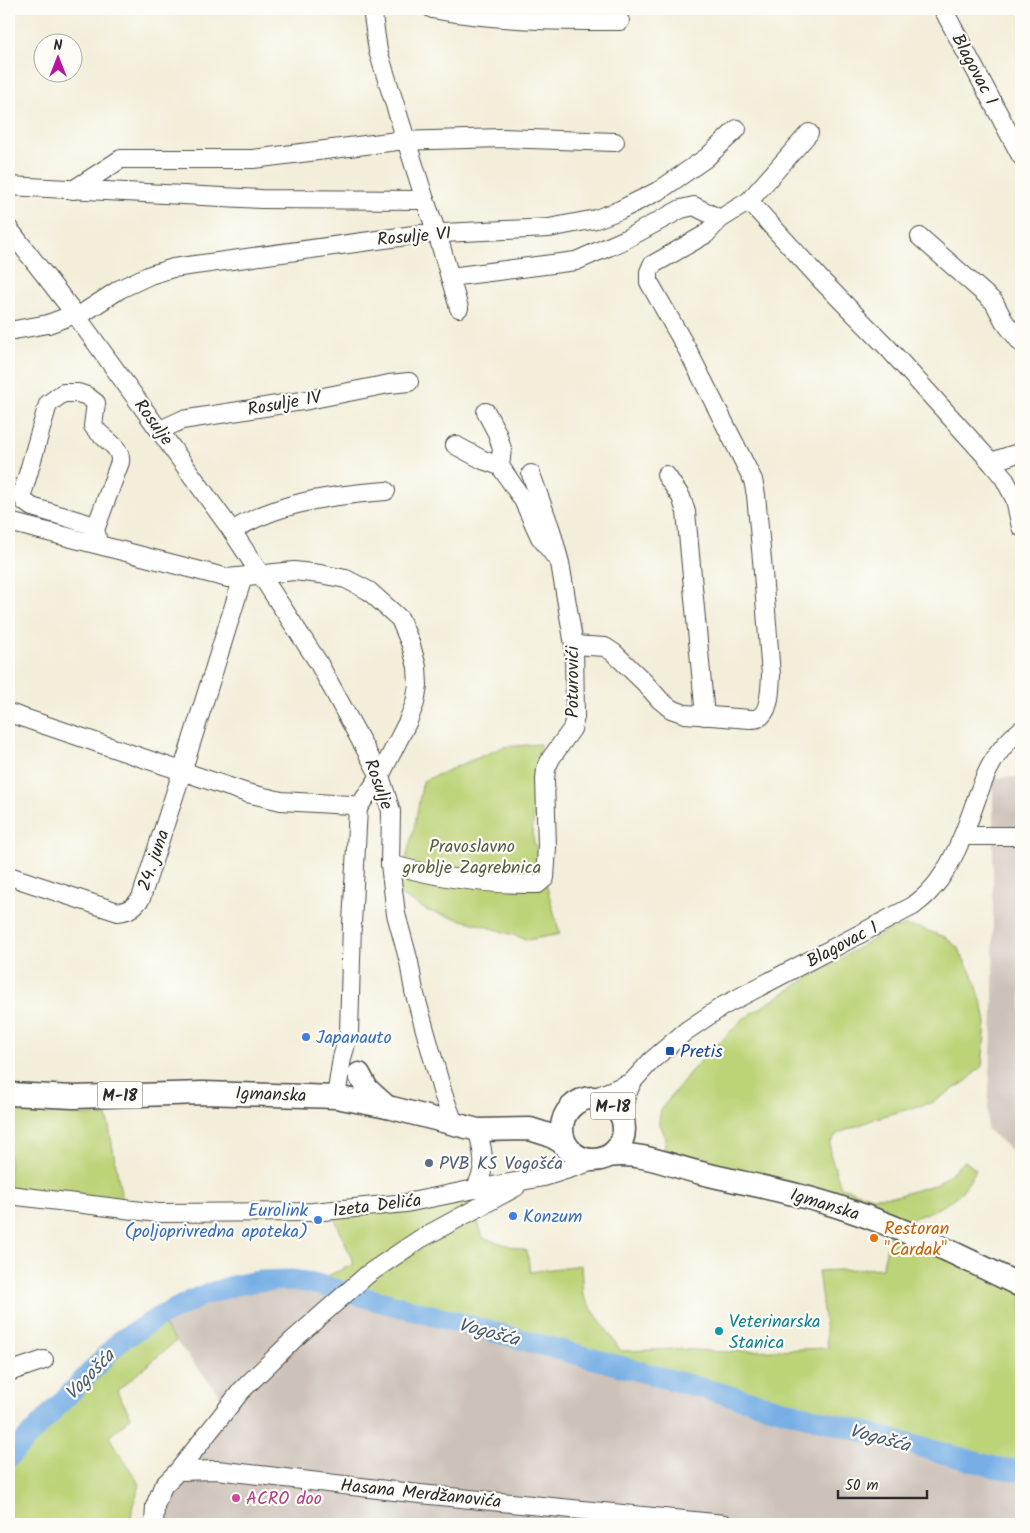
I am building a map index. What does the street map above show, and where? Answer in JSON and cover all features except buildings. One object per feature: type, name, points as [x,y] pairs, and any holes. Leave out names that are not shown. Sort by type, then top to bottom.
[{"type":"main road","points":[[359,1074],[367,1089],[388,1107]]},
{"type":"main road","name":"Igmanska","points":[[9,1094],[74,1097],[203,1093],[346,1099],[388,1107],[455,1126],[478,1130],[530,1129],[560,1141],[568,1158]]},
{"type":"main road","name":"M-18","points":[[593,1098],[602,1099],[617,1110],[623,1125],[621,1142],[604,1158],[590,1160],[568,1158],[561,1130],[563,1119],[568,1109],[579,1101],[593,1098]]},
{"type":"main road","name":"Igmanska","points":[[530,1129],[553,1119],[568,1109]]},
{"type":"main road","name":"Igmanska","points":[[623,1125],[628,1141],[648,1158]]},
{"type":"main road","name":"Igmanska","points":[[604,1158],[631,1155],[648,1158],[847,1209],[943,1247],[1021,1286]]},
{"type":"street","points":[[372,9],[378,51],[437,233],[459,308]]},
{"type":"street","points":[[432,9],[465,15],[537,21],[620,21]]},
{"type":"street","name":"Blagovac 1","points":[[948,13],[1017,137],[1021,156]]},
{"type":"street","name":"Rosulje VI","points":[[76,316],[120,289],[150,275],[173,268],[278,252],[437,233],[548,228],[596,219],[620,210],[660,190],[706,158],[737,129]]},
{"type":"street","points":[[574,645],[605,647],[614,653],[660,700],[672,709],[685,714],[750,719],[759,718],[765,712],[771,675],[756,495],[749,470],[687,349],[649,282],[649,272],[652,265],[706,234],[720,219],[749,201],[809,133]]},
{"type":"street","points":[[73,190],[121,159],[252,159],[407,141],[502,138],[615,142]]},
{"type":"street","points":[[9,186],[261,199],[425,200]]},
{"type":"street","points":[[749,201],[822,281],[887,347],[991,462],[1004,478],[1015,499],[1021,527]]},
{"type":"street","points":[[450,277],[576,262],[624,240],[681,209],[694,206],[720,219]]},
{"type":"street","name":"Rosulje","points":[[9,229],[76,316],[232,531],[318,662],[380,776],[391,811],[390,864],[396,914],[409,962],[414,991],[443,1094],[455,1126]]},
{"type":"street","points":[[920,237],[994,302],[1004,321],[1021,343]]},
{"type":"street","points":[[9,331],[48,324],[76,316]]},
{"type":"street","name":"Rosulje IV","points":[[160,430],[182,420],[409,382]]},
{"type":"street","points":[[63,393],[78,393],[87,396],[96,403],[93,426],[99,434],[118,450],[120,455],[120,462],[96,537],[89,524],[32,507],[25,502],[22,495],[48,404],[63,393]]},
{"type":"street","points":[[486,412],[497,433],[502,450],[500,466]]},
{"type":"street","points":[[455,445],[483,460],[500,466],[523,500],[540,537],[560,563]]},
{"type":"street","points":[[991,462],[1021,452]]},
{"type":"street","name":"Poturovići","points":[[390,864],[421,873],[480,882],[538,884],[545,878],[547,846],[546,769],[551,758],[572,729],[575,717],[574,645],[560,563],[551,530],[531,474]]},
{"type":"street","points":[[666,475],[682,497],[686,512],[705,716]]},
{"type":"street","points":[[232,531],[274,510],[307,501],[352,493],[386,491]]},
{"type":"street","points":[[9,522],[96,537],[228,578],[294,571],[346,579],[369,591],[400,619],[412,645],[418,667],[418,685],[415,703],[408,722],[380,776],[358,808],[349,1033],[342,1058],[346,1099]]},
{"type":"street","points":[[182,772],[243,577]]},
{"type":"street","points":[[9,713],[247,792],[281,801],[351,805],[358,808]]},
{"type":"street","name":"Blagovac 1","points":[[623,1125],[626,1097],[632,1082],[651,1061],[686,1031],[723,1006],[913,906],[931,890],[949,864],[963,836],[984,777],[995,757],[1008,740],[1021,730]]},
{"type":"street","name":"24. juna","points":[[9,876],[118,912],[127,912],[141,898],[182,772]]},
{"type":"street","points":[[963,836],[1021,836]]},
{"type":"street","points":[[346,1099],[359,1074],[349,1033]]},
{"type":"street","points":[[593,1098],[632,1082]]},
{"type":"street","points":[[475,1189],[482,1176],[484,1165],[478,1130]]},
{"type":"street","points":[[154,1524],[155,1506],[163,1486],[178,1471],[241,1391],[328,1309],[368,1274],[420,1240],[536,1179],[568,1158]]},
{"type":"street","name":"Izeta Delića","points":[[9,1195],[158,1213],[312,1212],[406,1203],[536,1179]]},
{"type":"street","points":[[9,1372],[44,1360]]},
{"type":"street","name":"Hasana Merdžanovića","points":[[178,1471],[217,1470],[420,1494],[724,1524]]},
{"type":"shaded area","points":[[1021,777],[1021,1159],[987,1129],[993,1013],[993,778]]},
{"type":"shaded area","points":[[291,1280],[312,1283],[998,1468],[1021,1471],[1021,1524],[154,1524],[155,1506],[229,1406],[157,1318],[201,1296],[232,1286],[258,1281]]},
{"type":"green space","name":"Pravoslavno groblje Zagrebnica","points":[[540,744],[532,834],[560,934],[528,940],[428,911],[397,893],[414,828],[423,781],[503,747]]},
{"type":"green space","points":[[904,926],[920,928],[945,937],[957,947],[974,978],[983,1007],[986,1023],[982,1066],[968,1080],[933,1102],[877,1118],[837,1134],[830,1143],[830,1154],[841,1187],[872,1197],[896,1196],[937,1184],[965,1161],[976,1170],[964,1189],[947,1203],[925,1214],[893,1225],[1021,1288],[1021,1471],[998,1468],[312,1283],[354,1264],[334,1217],[520,1182],[474,1210],[483,1238],[527,1251],[530,1272],[581,1265],[583,1296],[621,1351],[679,1349],[723,1352],[828,1348],[818,1271],[882,1268],[892,1226],[662,1163],[666,1138],[659,1122],[661,1109],[692,1070],[743,1019],[888,930]]},
{"type":"green space","points":[[9,1112],[107,1116],[124,1210],[9,1195]]},
{"type":"green space","points":[[157,1318],[176,1341],[117,1391],[131,1417],[109,1437],[140,1485],[132,1509],[131,1524],[9,1524],[9,1457],[120,1341]]},
{"type":"waterway","name":"Vogošća","points":[[9,1457],[120,1341],[157,1318],[201,1296],[232,1286],[258,1281],[291,1280],[312,1283],[998,1468],[1021,1471]]},
{"type":"place","name":"Japanauto","points":[[306,1037]]},
{"type":"place","name":"Pretis","points":[[670,1051]]},
{"type":"place","name":"PVB KS Vogošća","points":[[429,1163]]},
{"type":"place","name":"Konzum","points":[[513,1216]]},
{"type":"place","name":"Eurolink (poljoprivredna apoteka)","points":[[318,1220]]},
{"type":"place","name":"Restoran \"Cardak\"","points":[[874,1238]]},
{"type":"place","name":"Veterinarska Stanica","points":[[719,1331]]},
{"type":"place","name":"ACRO doo","points":[[236,1498]]}]
